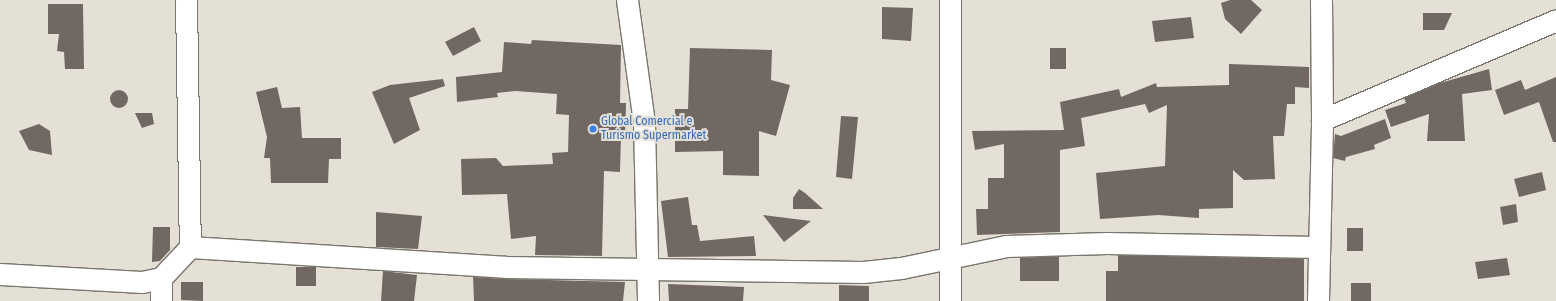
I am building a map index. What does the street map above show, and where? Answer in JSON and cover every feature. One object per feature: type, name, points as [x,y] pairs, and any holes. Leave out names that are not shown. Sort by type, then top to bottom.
[{"type":"street","points":[[0,274],[142,282],[161,278],[190,247],[186,0]]},
{"type":"street","points":[[627,0],[644,123],[648,301]]},
{"type":"street","points":[[950,0],[952,257],[950,301]]},
{"type":"street","points":[[1318,301],[1317,247],[1322,120],[1321,0]]},
{"type":"street","points":[[1322,120],[1556,20]]},
{"type":"street","points":[[190,247],[382,262],[648,269],[862,272],[901,268],[1006,246],[1099,243],[1317,247]]},
{"type":"street","points":[[161,278],[161,301]]},
{"type":"building","points":[[1230,0],[1251,0],[1262,10],[1241,34],[1225,19],[1221,3]]},
{"type":"building","points":[[48,4],[83,4],[84,69],[65,69],[64,52],[57,51],[59,34],[48,34]]},
{"type":"building","points":[[882,7],[913,8],[911,41],[882,39]]},
{"type":"building","points":[[1423,13],[1452,13],[1444,30],[1423,30]]},
{"type":"building","points":[[1191,17],[1194,38],[1155,42],[1152,21]]},
{"type":"building","points":[[474,27],[481,41],[453,56],[445,42]]},
{"type":"building","points":[[532,40],[621,45],[620,103],[626,103],[625,137],[621,136],[620,172],[604,171],[602,256],[535,255],[536,236],[511,239],[507,194],[462,195],[461,159],[496,158],[503,166],[553,164],[552,153],[568,152],[569,115],[556,114],[557,94],[515,91],[497,93],[498,97],[457,102],[456,77],[502,72],[504,42],[531,44]]},
{"type":"building","points":[[690,48],[772,50],[771,80],[790,85],[776,136],[759,131],[759,176],[723,175],[723,151],[675,152],[675,109],[688,109]]},
{"type":"building","points":[[1050,48],[1066,48],[1066,69],[1050,69]]},
{"type":"building","points":[[1229,64],[1309,67],[1309,88],[1295,87],[1295,104],[1287,104],[1284,136],[1273,136],[1275,179],[1244,180],[1233,170],[1233,208],[1199,209],[1199,218],[1158,215],[1100,219],[1096,173],[1165,166],[1167,105],[1149,113],[1145,104],[1081,118],[1085,146],[1060,150],[1060,232],[977,235],[976,209],[988,209],[988,178],[1004,178],[1004,144],[975,150],[972,131],[1064,130],[1060,102],[1119,89],[1121,97],[1156,83],[1157,87],[1229,85]]},
{"type":"building","points":[[1489,69],[1492,90],[1462,94],[1465,141],[1427,141],[1429,114],[1391,127],[1385,110],[1406,103],[1404,98],[1440,83]]},
{"type":"building","points":[[1556,77],[1556,142],[1553,142],[1539,102],[1504,115],[1495,90],[1521,80],[1525,90]]},
{"type":"building","points":[[443,79],[445,86],[409,98],[420,130],[394,144],[372,92],[390,85]]},
{"type":"building","points":[[277,87],[282,108],[300,107],[302,138],[341,138],[341,159],[329,159],[328,183],[271,183],[270,158],[264,158],[267,137],[256,92]]},
{"type":"building","points":[[115,90],[123,90],[128,95],[126,106],[123,108],[115,108],[110,103],[110,95]]},
{"type":"building","points":[[135,113],[152,113],[154,124],[142,128]]},
{"type":"building","points":[[841,116],[858,117],[852,179],[836,177]]},
{"type":"building","points":[[1385,119],[1391,138],[1374,145],[1375,149],[1346,157],[1345,161],[1333,158],[1335,134],[1341,136]]},
{"type":"building","points":[[39,124],[50,131],[52,155],[29,150],[19,131]]},
{"type":"building","points":[[1542,172],[1546,190],[1519,197],[1514,179]]},
{"type":"building","points":[[799,189],[823,209],[793,209],[793,198]]},
{"type":"building","points":[[688,197],[692,225],[697,225],[700,241],[754,236],[756,256],[668,257],[661,201]]},
{"type":"building","points":[[1516,204],[1518,222],[1503,225],[1500,207]]},
{"type":"building","points":[[376,212],[422,216],[418,249],[376,247]]},
{"type":"building","points":[[763,215],[811,221],[784,242]]},
{"type":"building","points":[[153,227],[170,227],[170,250],[160,261],[152,262]]},
{"type":"building","points":[[1347,228],[1363,228],[1363,251],[1347,251]]},
{"type":"building","points":[[1118,255],[1304,259],[1304,301],[1106,301],[1106,271],[1118,271]]},
{"type":"building","points":[[1059,256],[1059,281],[1020,281],[1020,258]]},
{"type":"building","points":[[1507,258],[1510,275],[1478,279],[1475,262]]},
{"type":"building","points":[[296,267],[316,267],[316,286],[296,286]]},
{"type":"building","points":[[383,271],[417,275],[414,301],[381,301]]},
{"type":"building","points":[[473,277],[625,282],[623,301],[474,301]]},
{"type":"building","points":[[181,282],[203,282],[203,301],[181,300]]},
{"type":"building","points":[[1351,283],[1371,283],[1371,301],[1351,301]]},
{"type":"building","points":[[668,284],[744,287],[743,301],[669,301]]},
{"type":"building","points":[[839,285],[869,286],[869,301],[839,301]]},
{"type":"place","name":"Global Comercial e Turismo Supermarket","points":[[593,129]]}]
